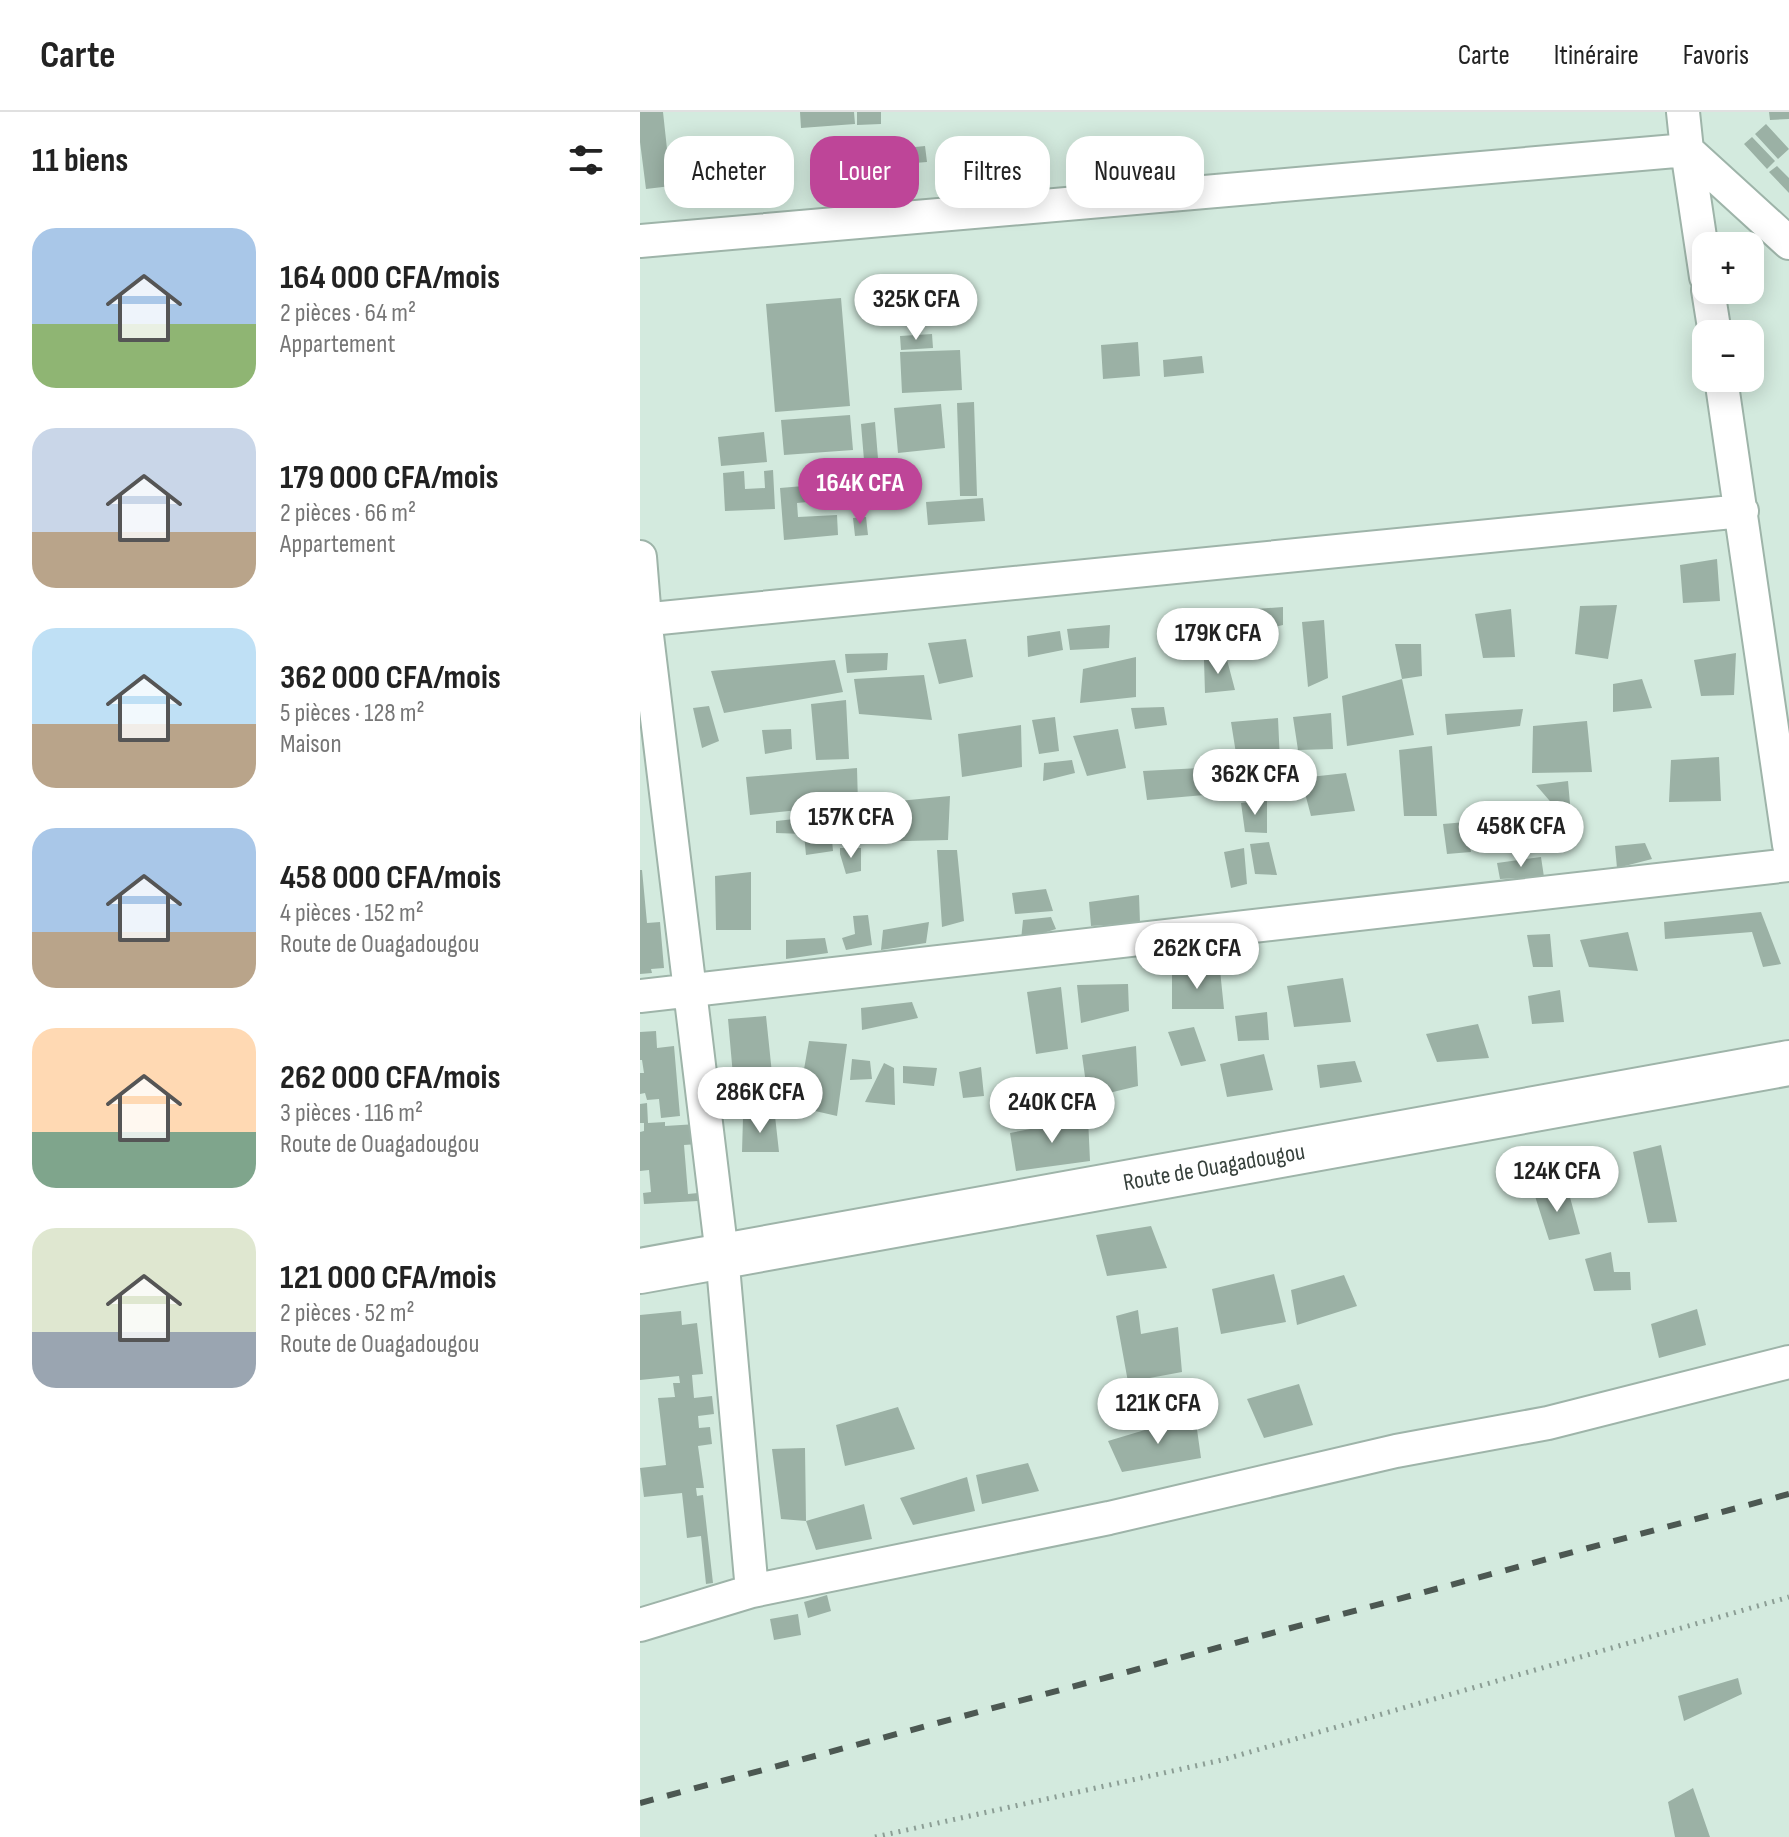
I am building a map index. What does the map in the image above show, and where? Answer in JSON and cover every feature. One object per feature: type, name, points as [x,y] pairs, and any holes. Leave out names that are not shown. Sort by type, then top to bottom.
[{"type":"street","points":[[1683,112],[1699,232]]},
{"type":"street","points":[[640,241],[1687,150],[1789,243]]},
{"type":"street","points":[[1723,392],[1779,707],[1789,845]]},
{"type":"street","points":[[642,619],[1742,511]]},
{"type":"street","points":[[640,557],[642,619],[691,989],[722,1255],[752,1591]]},
{"type":"street","points":[[640,996],[1789,865]]},
{"type":"street","name":"Route de Ouagadougou","points":[[640,1271],[1789,1063]]},
{"type":"street","points":[[640,1625],[752,1591],[1109,1518],[1396,1451],[1548,1423],[1789,1362]]},
{"type":"path","points":[[875,1837],[1222,1760],[1789,1597]]},
{"type":"building","points":[[640,112],[663,112],[664,187],[646,189]]},
{"type":"building","points":[[800,112],[854,112],[855,124],[801,128]]},
{"type":"building","points":[[857,112],[881,112],[881,124],[857,125]]},
{"type":"building","points":[[1769,112],[1789,112],[1789,119],[1770,120]]},
{"type":"building","points":[[1766,124],[1789,149],[1778,159],[1755,134]]},
{"type":"building","points":[[1752,137],[1775,161],[1767,169],[1744,144]]},
{"type":"building","points":[[925,146],[927,162],[919,163],[919,147]]},
{"type":"building","points":[[1777,166],[1789,178],[1789,193],[1769,172]]},
{"type":"building","points":[[841,298],[850,406],[775,412],[766,304]]},
{"type":"building","points":[[932,334],[933,348],[901,350],[900,336]]},
{"type":"building","points":[[1138,342],[1140,376],[1103,379],[1101,345]]},
{"type":"building","points":[[960,350],[962,390],[902,393],[900,352]]},
{"type":"building","points":[[1202,356],[1204,373],[1164,377],[1163,360]]},
{"type":"building","points":[[974,402],[977,496],[960,496],[957,403]]},
{"type":"building","points":[[941,404],[945,448],[898,453],[894,408]]},
{"type":"building","points":[[850,415],[853,450],[784,455],[781,420]]},
{"type":"building","points":[[875,422],[881,495],[867,496],[861,424]]},
{"type":"building","points":[[764,432],[767,462],[721,466],[718,437]]},
{"type":"building","points":[[862,468],[864,499],[848,500],[846,470]]},
{"type":"building","points":[[773,470],[775,509],[725,511],[723,473],[744,471],[745,489],[765,488],[764,471]]},
{"type":"building","points":[[827,484],[828,500],[797,503],[798,517],[837,515],[838,535],[784,540],[780,488]]},
{"type":"building","points":[[983,498],[985,521],[928,525],[926,502]]},
{"type":"building","points":[[866,517],[868,535],[855,536],[853,518]]},
{"type":"building","points":[[1717,559],[1720,601],[1683,603],[1680,565]]},
{"type":"building","points":[[1617,605],[1608,659],[1575,654],[1580,606]]},
{"type":"building","points":[[1283,607],[1283,625],[1266,629],[1260,641],[1244,642],[1243,610]]},
{"type":"building","points":[[1511,609],[1515,657],[1483,658],[1475,614]]},
{"type":"building","points":[[1324,620],[1328,678],[1308,687],[1302,622]]},
{"type":"building","points":[[1110,625],[1109,648],[1070,650],[1067,629]]},
{"type":"building","points":[[1060,631],[1063,650],[1028,657],[1027,636]]},
{"type":"building","points":[[966,639],[973,677],[939,684],[928,643]]},
{"type":"building","points":[[1395,644],[1421,644],[1422,676],[1402,679]]},
{"type":"building","points":[[888,653],[887,670],[847,673],[845,654]]},
{"type":"building","points":[[1736,653],[1734,695],[1701,696],[1694,660]]},
{"type":"building","points":[[1226,656],[1235,690],[1205,693],[1204,660]]},
{"type":"building","points":[[1136,657],[1136,697],[1080,703],[1083,669]]},
{"type":"building","points":[[835,660],[843,692],[724,713],[711,671]]},
{"type":"building","points":[[924,675],[932,720],[859,714],[854,679]]},
{"type":"building","points":[[1402,679],[1414,735],[1347,746],[1342,696]]},
{"type":"building","points":[[1642,679],[1652,708],[1613,712],[1613,684]]},
{"type":"building","points":[[846,700],[849,759],[816,760],[811,704]]},
{"type":"building","points":[[709,706],[719,741],[702,748],[693,708]]},
{"type":"building","points":[[1164,707],[1167,725],[1135,729],[1131,708]]},
{"type":"building","points":[[1523,709],[1520,726],[1447,735],[1445,714]]},
{"type":"building","points":[[1331,713],[1333,749],[1298,750],[1293,717]]},
{"type":"building","points":[[1055,717],[1059,751],[1039,754],[1032,720]]},
{"type":"building","points":[[1278,718],[1280,762],[1238,766],[1231,722]]},
{"type":"building","points":[[1587,721],[1592,772],[1532,773],[1533,726]]},
{"type":"building","points":[[1021,725],[1022,767],[962,777],[958,734]]},
{"type":"building","points":[[791,729],[792,749],[765,754],[762,730]]},
{"type":"building","points":[[1118,729],[1126,768],[1087,776],[1073,736]]},
{"type":"building","points":[[1432,746],[1437,816],[1404,816],[1399,750]]},
{"type":"building","points":[[1719,757],[1721,801],[1669,802],[1671,760]]},
{"type":"building","points":[[1072,760],[1075,773],[1043,781],[1044,763]]},
{"type":"building","points":[[1238,766],[1239,792],[1147,800],[1143,771]]},
{"type":"building","points":[[857,768],[858,804],[750,815],[746,777]]},
{"type":"building","points":[[1249,770],[1287,770],[1288,794],[1255,793]]},
{"type":"building","points":[[1346,773],[1355,811],[1311,816],[1301,778]]},
{"type":"building","points":[[1568,781],[1570,804],[1555,807],[1536,785]]},
{"type":"building","points":[[950,796],[948,840],[865,842],[868,804]]},
{"type":"building","points":[[1267,800],[1267,833],[1245,832],[1241,803]]},
{"type":"building","points":[[841,814],[847,838],[832,840],[833,851],[806,855],[804,834],[776,833],[776,821]]},
{"type":"building","points":[[1466,822],[1471,852],[1447,854],[1443,824]]},
{"type":"building","points":[[1269,842],[1277,875],[1255,874],[1250,844]]},
{"type":"building","points":[[1645,843],[1652,859],[1617,868],[1615,846]]},
{"type":"building","points":[[840,848],[861,848],[861,871],[846,874]]},
{"type":"building","points":[[1244,848],[1247,884],[1231,888],[1224,852]]},
{"type":"building","points":[[937,850],[957,850],[964,921],[942,927]]},
{"type":"building","points":[[1541,857],[1544,877],[1500,879],[1497,863]]},
{"type":"building","points":[[640,870],[647,923],[660,922],[664,968],[640,974]]},
{"type":"building","points":[[751,872],[751,930],[716,930],[715,876]]},
{"type":"building","points":[[1046,889],[1053,911],[1015,914],[1012,893]]},
{"type":"building","points":[[1139,895],[1140,923],[1091,926],[1089,902]]},
{"type":"building","points":[[1761,912],[1781,964],[1763,967],[1752,932],[1665,939],[1664,922]]},
{"type":"building","points":[[868,915],[872,945],[846,950],[842,938],[855,934],[853,916]]},
{"type":"building","points":[[1051,917],[1056,929],[1021,940],[1023,920]]},
{"type":"building","points":[[929,922],[926,943],[881,950],[883,930]]},
{"type":"building","points":[[1628,932],[1638,971],[1589,967],[1580,940]]},
{"type":"building","points":[[1550,934],[1553,967],[1533,967],[1527,935]]},
{"type":"building","points":[[825,938],[828,953],[786,959],[786,940]]},
{"type":"building","points":[[1220,970],[1224,1009],[1172,1009],[1172,974]]},
{"type":"building","points":[[1343,978],[1351,1022],[1294,1027],[1287,986]]},
{"type":"building","points":[[1128,984],[1129,1011],[1081,1023],[1077,985]]},
{"type":"building","points":[[1061,987],[1068,1049],[1036,1054],[1027,992]]},
{"type":"building","points":[[1560,990],[1564,1022],[1532,1024],[1528,996]]},
{"type":"building","points":[[912,1002],[918,1018],[862,1030],[861,1008]]},
{"type":"building","points":[[1267,1012],[1269,1040],[1238,1041],[1235,1016]]},
{"type":"building","points":[[766,1016],[773,1083],[734,1087],[728,1019]]},
{"type":"building","points":[[1478,1024],[1489,1058],[1437,1062],[1426,1034]]},
{"type":"building","points":[[1194,1027],[1206,1061],[1181,1066],[1168,1032]]},
{"type":"building","points":[[656,1031],[657,1048],[674,1046],[680,1116],[661,1118],[659,1099],[647,1100],[645,1093],[640,1094],[640,1073],[644,1073],[640,1060],[640,1032]]},
{"type":"building","points":[[809,1041],[847,1044],[837,1116],[780,1103],[784,1074],[803,1075]]},
{"type":"building","points":[[1136,1046],[1138,1086],[1088,1098],[1082,1055]]},
{"type":"building","points":[[1264,1054],[1273,1090],[1227,1097],[1220,1064]]},
{"type":"building","points":[[852,1059],[870,1061],[872,1079],[850,1080]]},
{"type":"building","points":[[1355,1061],[1362,1082],[1320,1088],[1317,1065]]},
{"type":"building","points":[[884,1063],[894,1068],[895,1105],[865,1102]]},
{"type":"building","points":[[903,1066],[937,1068],[934,1086],[903,1083]]},
{"type":"building","points":[[981,1067],[984,1096],[963,1098],[959,1072]]},
{"type":"building","points":[[1070,1083],[1079,1111],[1009,1118],[1002,1093]]},
{"type":"building","points":[[647,1103],[648,1123],[665,1122],[665,1126],[697,1124],[698,1144],[684,1145],[688,1194],[698,1193],[698,1201],[644,1204],[643,1193],[651,1192],[649,1170],[640,1171],[640,1132],[644,1131],[644,1123],[640,1123],[640,1104]]},
{"type":"building","points":[[775,1116],[779,1152],[742,1152],[743,1118]]},
{"type":"building","points":[[1088,1118],[1090,1161],[1016,1171],[1010,1133]]},
{"type":"building","points":[[1661,1145],[1677,1222],[1648,1223],[1633,1152]]},
{"type":"building","points":[[1568,1190],[1580,1234],[1549,1240],[1534,1193]]},
{"type":"building","points":[[1151,1226],[1167,1268],[1107,1276],[1096,1235]]},
{"type":"building","points":[[1611,1252],[1614,1272],[1630,1272],[1631,1290],[1594,1291],[1585,1259]]},
{"type":"building","points":[[1274,1274],[1286,1322],[1221,1334],[1212,1289]]},
{"type":"building","points":[[1344,1275],[1357,1306],[1297,1325],[1291,1290]]},
{"type":"building","points":[[1697,1309],[1706,1345],[1659,1358],[1651,1324]]},
{"type":"building","points":[[1138,1310],[1141,1334],[1178,1327],[1182,1372],[1128,1382],[1116,1316]]},
{"type":"building","points":[[681,1311],[682,1325],[697,1323],[703,1374],[692,1375],[694,1398],[712,1396],[714,1414],[698,1416],[699,1428],[710,1427],[712,1444],[698,1446],[704,1488],[696,1488],[697,1496],[703,1495],[713,1583],[706,1584],[701,1536],[687,1538],[682,1493],[644,1497],[640,1468],[666,1465],[658,1398],[675,1397],[673,1383],[680,1383],[679,1376],[640,1380],[640,1315]]},
{"type":"building","points":[[1299,1384],[1313,1425],[1264,1438],[1247,1399]]},
{"type":"building","points":[[898,1407],[915,1449],[845,1466],[836,1425]]},
{"type":"building","points":[[1195,1415],[1201,1458],[1122,1472],[1108,1441]]},
{"type":"building","points":[[805,1448],[806,1521],[781,1519],[772,1449]]},
{"type":"building","points":[[1028,1463],[1039,1491],[982,1504],[976,1475]]},
{"type":"building","points":[[967,1477],[975,1511],[913,1525],[900,1498]]},
{"type":"building","points":[[864,1504],[872,1539],[816,1550],[806,1521]]},
{"type":"building","points":[[827,1595],[831,1611],[808,1618],[804,1602]]},
{"type":"building","points":[[798,1614],[801,1635],[774,1640],[770,1619]]},
{"type":"building","points":[[1738,1678],[1742,1694],[1684,1721],[1678,1696]]},
{"type":"building","points":[[1693,1788],[1710,1837],[1675,1837],[1668,1802]]},
{"type":"railway","points":[[640,1803],[1789,1494]]}]
